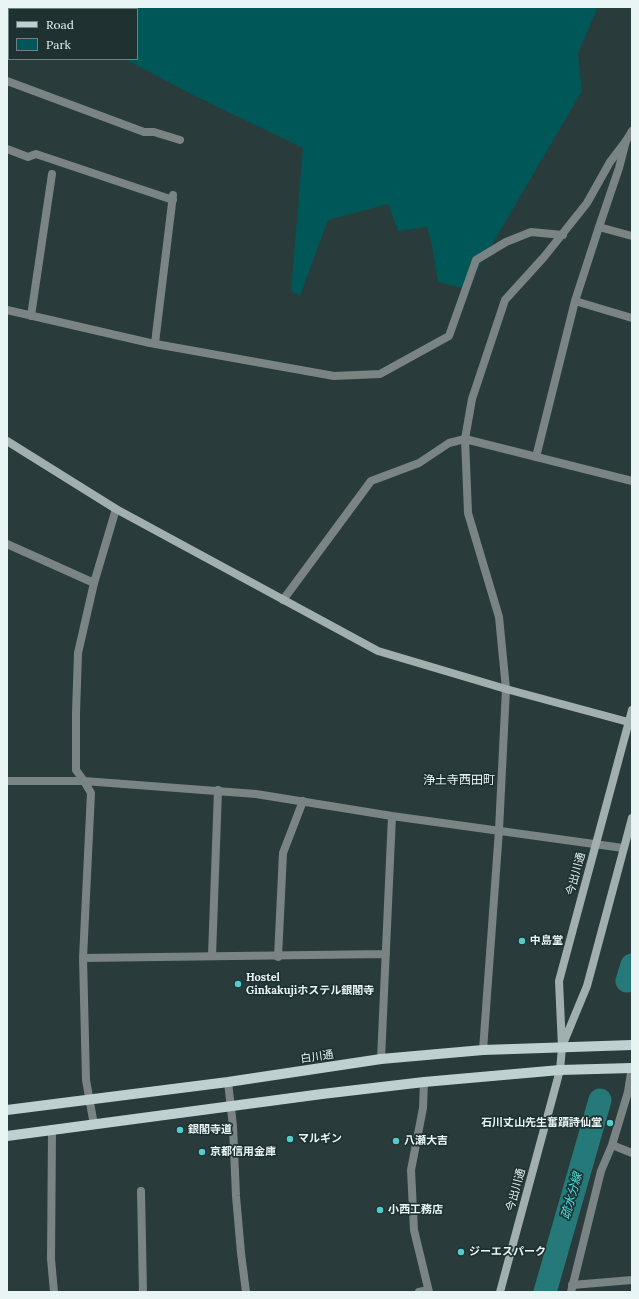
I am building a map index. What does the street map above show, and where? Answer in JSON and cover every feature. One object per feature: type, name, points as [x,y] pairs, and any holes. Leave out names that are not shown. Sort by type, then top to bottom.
[{"type":"main road","points":[[7,441],[116,509],[378,651],[506,689],[630,723]]},
{"type":"main road","name":"今出川通","points":[[500,1292],[560,1070],[562,1046],[559,981],[630,723],[632,710]]},
{"type":"main road","name":"今出川通","points":[[562,1046],[587,986],[632,818]]},
{"type":"main road","name":"白川通","points":[[7,1110],[228,1082],[382,1059],[482,1050],[562,1046],[632,1045]]},
{"type":"main road","points":[[7,1136],[424,1082],[560,1070],[632,1068]]},
{"type":"street","points":[[7,81],[144,132],[154,132],[180,140]]},
{"type":"street","points":[[482,1050],[499,830],[506,689],[499,616],[468,513],[465,439],[472,399],[505,300],[563,235],[587,204],[610,162],[632,131]]},
{"type":"street","points":[[536,457],[575,301],[598,227],[619,168],[626,141]]},
{"type":"street","points":[[7,149],[28,157],[36,154],[173,198],[155,343]]},
{"type":"street","points":[[31,316],[52,174]]},
{"type":"street","points":[[598,227],[632,236]]},
{"type":"street","points":[[7,310],[155,343],[334,376],[380,374],[449,336],[476,260],[506,242],[531,232],[563,235]]},
{"type":"street","points":[[575,301],[632,318]]},
{"type":"street","points":[[283,600],[371,481],[419,463],[449,443],[465,439],[632,481]]},
{"type":"street","points":[[94,1125],[86,1080],[83,958],[91,793],[76,770],[78,653],[94,583],[116,509]]},
{"type":"street","points":[[7,544],[94,583]]},
{"type":"street","points":[[7,780],[84,781],[218,790],[272,796],[392,816],[624,848]]},
{"type":"street","points":[[212,956],[218,790]]},
{"type":"street","points":[[278,956],[283,853],[303,801]]},
{"type":"street","points":[[382,1059],[392,816]]},
{"type":"street","points":[[83,958],[386,954]]},
{"type":"street","points":[[632,1068],[628,1092],[612,1145],[601,1171],[572,1289],[632,1280]]},
{"type":"street","points":[[228,1082],[233,1126],[236,1196],[246,1292]]},
{"type":"street","points":[[419,1292],[428,1291],[414,1230],[411,1170],[423,1108],[424,1082]]},
{"type":"street","points":[[52,1130],[51,1259],[54,1292]]},
{"type":"street","points":[[612,1145],[632,1153]]},
{"type":"street","points":[[141,1191],[143,1292]]},
{"type":"green space","points":[[26,7],[598,7],[578,53],[582,91],[466,289],[438,282],[432,245],[427,227],[398,231],[388,204],[328,220],[300,296],[291,291],[303,148],[193,95],[127,60],[138,60],[138,8]]},
{"type":"waterway","name":"疏水分線","points":[[627,981],[632,965]]},
{"type":"waterway","name":"疏水分線","points":[[545,1292],[600,1100]]},
{"type":"place","name":"中島堂","points":[[522,941]]},
{"type":"place","name":"Hostel Ginkakujiホステル銀閣寺","points":[[238,984]]},
{"type":"place","name":"石川丈山先生奮蹟詩仙堂","points":[[610,1123]]},
{"type":"place","name":"銀閣寺道","points":[[180,1130]]},
{"type":"place","name":"マルギン","points":[[290,1139]]},
{"type":"place","name":"八瀬大吉","points":[[396,1141]]},
{"type":"place","name":"京都信用金庫","points":[[202,1152]]},
{"type":"place","name":"小西工務店","points":[[380,1210]]},
{"type":"place","name":"ジーエスパーク","points":[[461,1252]]},
{"type":"district","name":"浄土寺西田町","points":[[459,781]]}]
